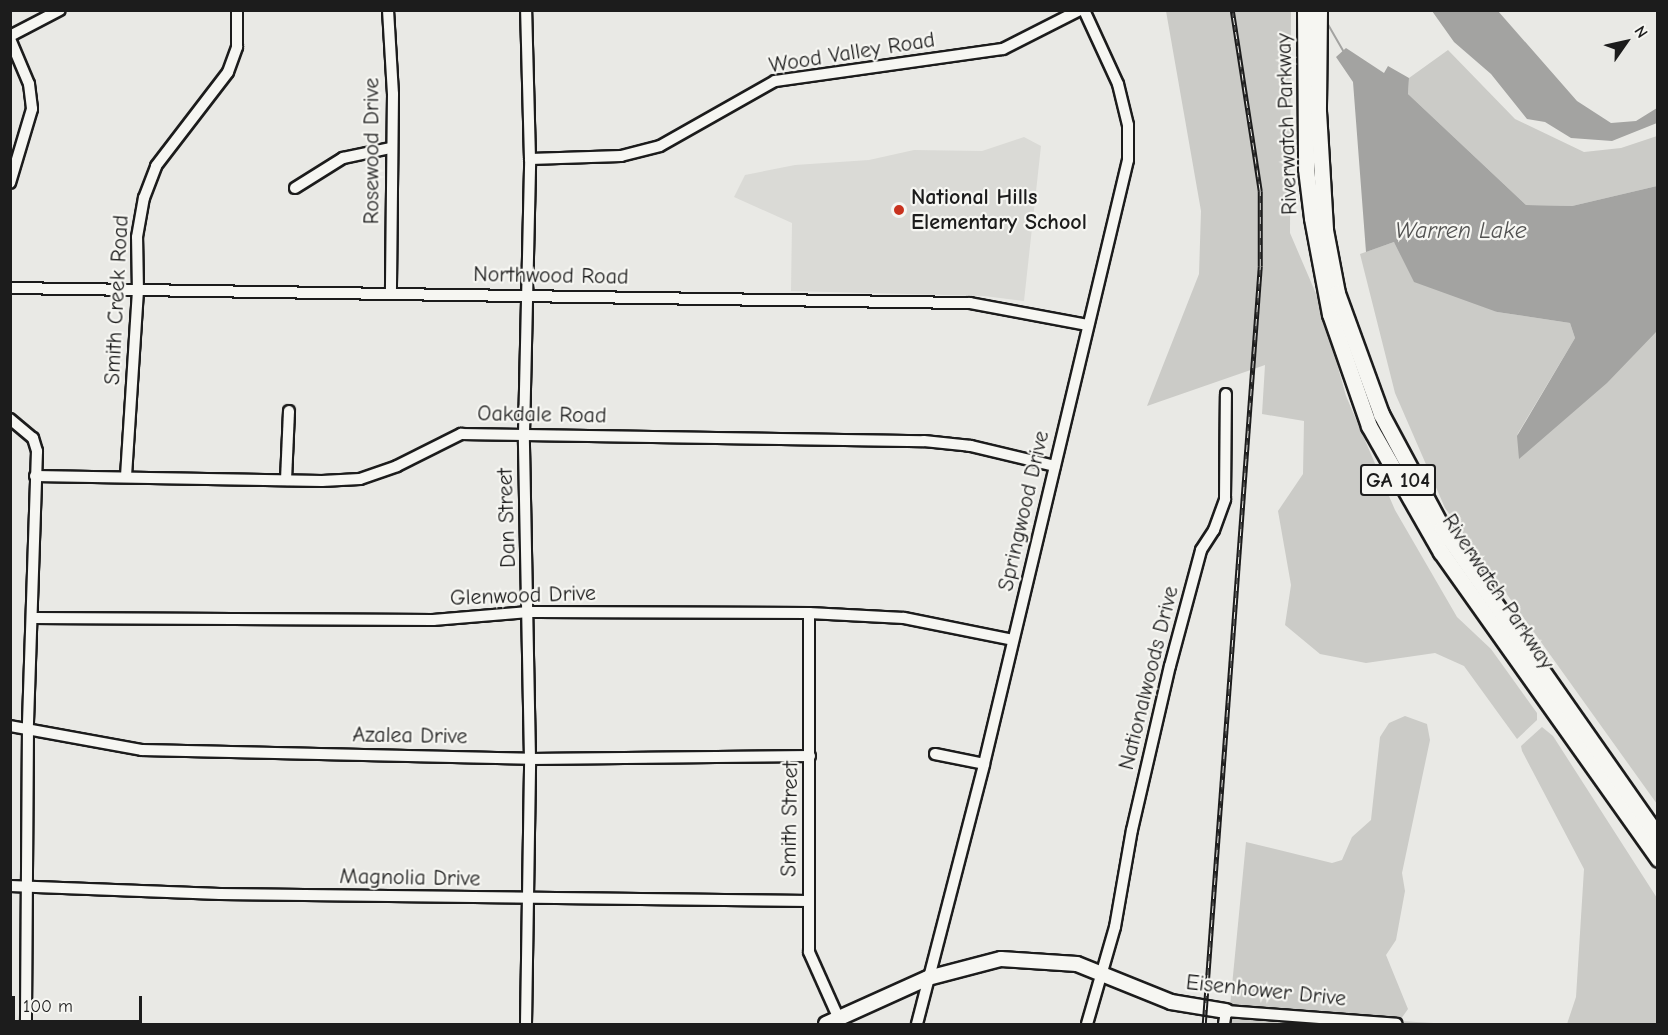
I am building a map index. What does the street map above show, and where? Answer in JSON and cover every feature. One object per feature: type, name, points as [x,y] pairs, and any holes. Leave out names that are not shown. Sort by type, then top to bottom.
[{"type":"main road","name":"Riverwatch Parkway","points":[[1305,10],[1306,169],[1320,269],[1330,314],[1369,426],[1441,552],[1658,859]]},
{"type":"main road","name":"Riverwatch Parkway","points":[[1319,10],[1318,111],[1325,230],[1337,292],[1381,414],[1442,528],[1658,836]]},
{"type":"street","points":[[10,183],[32,109],[29,84],[10,37],[60,10]]},
{"type":"street","name":"Smith Creek Road","points":[[126,476],[138,292],[137,237],[144,198],[156,166],[228,72],[237,47],[237,10]]},
{"type":"street","name":"Rosewood Drive","points":[[388,10],[391,291]]},
{"type":"street","name":"Dan Street","points":[[526,10],[530,159],[524,433],[530,759],[530,899],[526,1024]]},
{"type":"street","name":"Wood Valley Road","points":[[530,159],[621,156],[660,146],[775,81],[1003,49],[1082,10]]},
{"type":"street","name":"Springwood Drive","points":[[917,1024],[984,764],[1128,160],[1128,125],[1118,84],[1082,10]]},
{"type":"street","points":[[295,188],[343,158],[391,148]]},
{"type":"street","name":"Northwood Road","points":[[10,288],[138,292],[391,291],[528,297],[970,303],[1088,325]]},
{"type":"street","name":"Nationalwoods Drive","points":[[1087,1024],[1092,999],[1104,974],[1132,830],[1170,666],[1201,550],[1214,530],[1225,499],[1226,394]]},
{"type":"street","points":[[286,480],[289,411]]},
{"type":"street","points":[[10,419],[33,438],[37,451],[28,728],[26,1024]]},
{"type":"street","name":"Oakdale Road","points":[[35,476],[286,480],[360,478],[398,466],[461,434],[524,433],[924,441],[971,446],[1054,466]]},
{"type":"street","name":"Glenwood Drive","points":[[33,618],[434,620],[529,612],[809,613],[904,618],[1013,639]]},
{"type":"street","name":"Smith Street","points":[[809,613],[809,952],[832,1022]]},
{"type":"street","name":"Azalea Drive","points":[[10,726],[142,750],[530,759],[810,756]]},
{"type":"street","points":[[935,754],[984,764]]},
{"type":"street","name":"Magnolia Drive","points":[[10,886],[530,899],[808,901]]},
{"type":"street","name":"Eisenhower Drive","points":[[832,1022],[928,978],[1001,959],[1077,964],[1171,1002],[1225,1018],[1397,1024]]},
{"type":"shaded area","points":[[1166,11],[1291,11],[1290,233],[1320,303],[1346,396],[1395,510],[1457,617],[1491,649],[1537,713],[1537,720],[1517,739],[1464,666],[1435,653],[1366,663],[1320,654],[1285,625],[1291,585],[1278,511],[1303,474],[1304,421],[1262,414],[1265,365],[1147,406],[1199,274],[1201,211]]},
{"type":"shaded area","points":[[1448,50],[1515,119],[1584,152],[1621,148],[1657,136],[1657,186],[1572,206],[1526,205],[1408,94],[1409,78]]},
{"type":"shaded area","name":"National Hills Elementary School","points":[[1024,137],[1041,146],[1024,301],[984,296],[791,291],[792,223],[734,197],[745,175],[795,165],[869,160],[914,150],[982,151]]},
{"type":"shaded area","points":[[1394,242],[1497,312],[1570,323],[1575,338],[1517,435],[1657,331],[1657,804],[1445,508],[1395,393],[1360,254]]},
{"type":"shaded area","points":[[1405,716],[1427,724],[1430,740],[1402,873],[1405,891],[1396,940],[1386,955],[1408,1009],[1401,1019],[1230,1006],[1246,842],[1332,863],[1342,860],[1352,837],[1371,820],[1380,737],[1389,723]]},
{"type":"shaded area","points":[[1542,727],[1553,736],[1657,898],[1657,1024],[1567,1024],[1576,997],[1584,869],[1522,751],[1521,746]]},
{"type":"shaded area","points":[[1226,1011],[1451,1024],[1225,1024]]},
{"type":"water","points":[[1432,11],[1498,11],[1577,101],[1611,123],[1636,121],[1657,108],[1657,123],[1612,141],[1571,138],[1545,122],[1527,119],[1491,74],[1454,42]]},
{"type":"water","name":"Warren Lake","points":[[1346,48],[1384,73],[1388,66],[1409,78],[1408,94],[1526,205],[1572,206],[1657,186],[1657,331],[1607,383],[1519,459],[1517,436],[1575,338],[1570,323],[1497,312],[1414,282],[1394,242],[1366,252],[1353,82],[1336,57]]},
{"type":"waterway","points":[[1326,21],[1344,52]]},
{"type":"railway","points":[[1204,1024],[1260,266],[1260,191],[1232,10]]},
{"type":"place","name":"National Hills Elementary School","points":[[899,210]]}]
